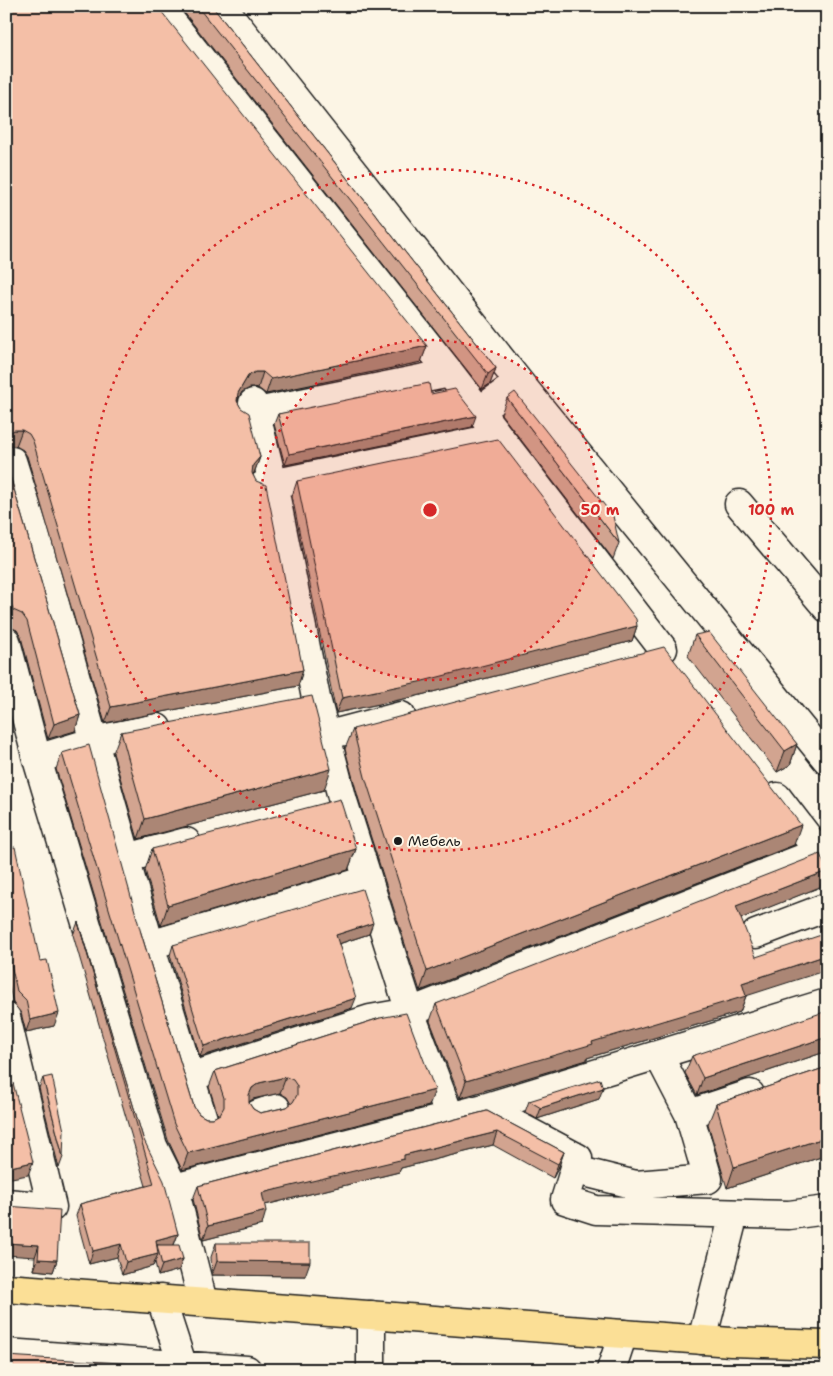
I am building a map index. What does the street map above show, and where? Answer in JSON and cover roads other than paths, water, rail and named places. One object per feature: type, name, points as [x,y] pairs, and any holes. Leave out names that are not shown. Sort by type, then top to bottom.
[{"type":"main road","points":[[6,1288],[702,1340],[827,1345]]},
{"type":"lane","points":[[222,6],[519,382],[827,760]]},
{"type":"lane","points":[[161,7],[450,373],[681,672]]},
{"type":"lane","points":[[450,373],[252,410],[267,485],[316,698],[343,801],[410,1012],[422,1061],[450,1117]]},
{"type":"lane","points":[[479,411],[519,382]]},
{"type":"lane","points":[[267,485],[499,437]]},
{"type":"lane","points":[[15,460],[39,533],[127,858],[128,872],[203,1119]]},
{"type":"lane","points":[[740,504],[827,608]]},
{"type":"lane","points":[[6,641],[37,759],[161,1144],[203,1302]]},
{"type":"lane","points":[[634,656],[663,649]]},
{"type":"lane","points":[[287,704],[316,698]]},
{"type":"lane","points":[[326,736],[422,711]]},
{"type":"lane","points":[[37,759],[95,742],[180,724]]},
{"type":"lane","points":[[190,1077],[370,1019],[410,1012],[823,857],[759,774]]},
{"type":"lane","points":[[314,809],[343,801]]},
{"type":"lane","points":[[127,858],[211,836]]},
{"type":"lane","points":[[150,945],[368,880]]},
{"type":"lane","points":[[756,934],[827,907]]},
{"type":"lane","points":[[174,1188],[484,1108],[827,1004]]},
{"type":"lane","points":[[6,1017],[52,1208],[6,1203]]},
{"type":"lane","points":[[576,1170],[636,1185],[708,1179],[689,1114],[659,1056]]},
{"type":"lane","points":[[689,1114],[772,1087]]},
{"type":"lane","points":[[484,1108],[578,1158],[576,1170],[565,1200],[596,1210],[789,1215],[827,1210]]},
{"type":"lane","points":[[702,1340],[734,1214]]},
{"type":"lane","points":[[162,1299],[184,1368]]},
{"type":"lane","points":[[370,1370],[371,1315]]},
{"type":"lane","points":[[611,1370],[623,1334]]},
{"type":"lane","points":[[6,1353],[184,1368],[247,1370]]},
{"type":"place","name":"Мебель","points":[[398,841]]}]
